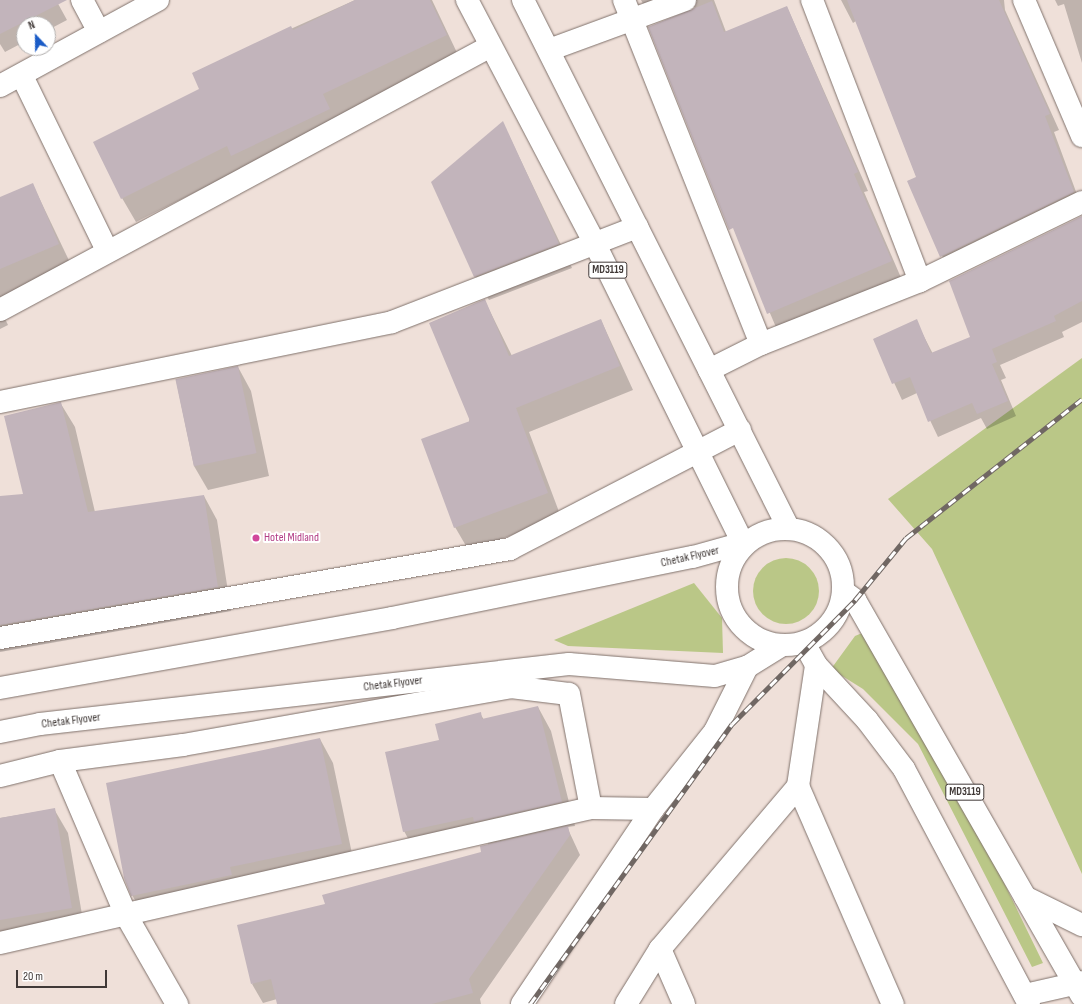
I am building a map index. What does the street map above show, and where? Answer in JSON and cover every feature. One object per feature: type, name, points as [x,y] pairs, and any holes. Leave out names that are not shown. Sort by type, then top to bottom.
[{"type":"street","points":[[82,0],[100,32]]},
{"type":"street","points":[[0,86],[22,76],[158,0]]},
{"type":"street","name":"MD3119","points":[[467,0],[595,244],[743,543]]},
{"type":"street","points":[[523,0],[789,529]]},
{"type":"street","points":[[624,0],[761,344]]},
{"type":"street","points":[[549,50],[632,21],[685,0]]},
{"type":"street","points":[[812,0],[920,281]]},
{"type":"street","points":[[1024,0],[1082,136]]},
{"type":"street","points":[[0,310],[107,250],[491,46]]},
{"type":"street","points":[[22,76],[107,250]]},
{"type":"street","points":[[709,370],[761,344],[920,281],[1082,202]]},
{"type":"street","points":[[0,402],[392,322],[637,227]]},
{"type":"street","points":[[0,638],[510,549],[698,454],[740,430]]},
{"type":"street","points":[[789,529],[811,535],[829,549],[841,569],[844,592],[837,614],[823,632],[804,643],[780,646],[758,640],[740,626],[729,606],[726,583],[743,543],[770,530],[789,529]]},
{"type":"street","name":"Chetak Flyover","points":[[10,687],[392,618],[693,557],[743,543]]},
{"type":"street","name":"MD3119","points":[[844,592],[855,600],[1025,897],[1080,987]]},
{"type":"street","points":[[804,643],[816,664],[867,720],[904,769],[1027,999],[1080,987]]},
{"type":"street","name":"Chetak Flyover","points":[[0,732],[40,724],[569,664],[715,676],[747,667],[780,646]]},
{"type":"street","points":[[626,1004],[660,949],[798,786],[816,664]]},
{"type":"street","points":[[522,1004],[653,809],[715,731],[747,667]]},
{"type":"street","points":[[0,776],[60,761],[183,745],[511,687],[569,694],[591,808]]},
{"type":"street","points":[[60,761],[126,915],[177,1004]]},
{"type":"street","points":[[798,786],[893,1004]]},
{"type":"street","points":[[0,943],[591,808],[653,809]]},
{"type":"street","points":[[1025,897],[1082,925]]},
{"type":"street","points":[[660,949],[684,1004]]},
{"type":"green space","points":[[1082,358],[1082,874],[932,549],[888,499]]},
{"type":"green space","points":[[779,558],[793,558],[805,563],[814,572],[819,584],[817,604],[810,615],[793,624],[779,624],[767,619],[758,610],[753,598],[753,584],[758,572],[767,563]]},
{"type":"green space","points":[[694,583],[722,618],[723,653],[568,646],[554,640]]},
{"type":"green space","points":[[874,628],[940,751],[1043,963],[1032,967],[918,744],[863,689],[831,669],[855,636]]},
{"type":"building","points":[[0,0],[67,0],[35,16],[16,16],[16,26],[0,34]]},
{"type":"building","points":[[355,0],[430,0],[447,35],[323,94],[330,109],[231,156],[227,146],[121,199],[93,142],[199,89],[192,73],[291,26],[293,30]]},
{"type":"building","points":[[847,0],[999,0],[1050,114],[1045,116],[1074,192],[940,257],[907,181],[916,177]]},
{"type":"building","points":[[712,1],[724,32],[787,6],[858,172],[854,174],[892,261],[767,314],[733,228],[729,230],[648,27]]},
{"type":"building","points":[[503,121],[559,244],[474,277],[431,182]]},
{"type":"building","points":[[33,183],[59,244],[0,269],[0,197]]},
{"type":"building","points":[[1082,216],[1082,301],[1054,316],[1056,321],[992,349],[997,362],[992,364],[1008,401],[977,414],[972,403],[928,422],[910,377],[892,384],[873,339],[917,319],[931,353],[970,337],[949,281]]},
{"type":"building","points":[[485,299],[509,356],[601,319],[620,366],[516,408],[548,493],[454,528],[421,439],[470,421],[429,323]]},
{"type":"building","points":[[238,366],[257,453],[194,466],[175,379]]},
{"type":"building","points":[[61,402],[88,512],[204,495],[218,587],[0,625],[0,496],[23,494],[4,416]]},
{"type":"building","points":[[538,706],[562,802],[474,822],[473,817],[403,832],[385,752],[439,740],[435,724],[481,712],[482,719]]},
{"type":"building","points":[[320,738],[342,844],[230,867],[232,875],[131,896],[124,878],[106,783]]},
{"type":"building","points":[[55,808],[72,908],[0,920],[0,818]]},
{"type":"building","points":[[568,826],[570,835],[469,979],[473,993],[432,1004],[277,1004],[271,979],[251,984],[237,925],[325,904],[322,895],[481,852],[480,846]]},
{"type":"railway","points":[[530,1004],[732,724],[855,600],[906,538],[1082,399]]},
{"type":"place","name":"Hotel Midland","points":[[256,538]]}]
